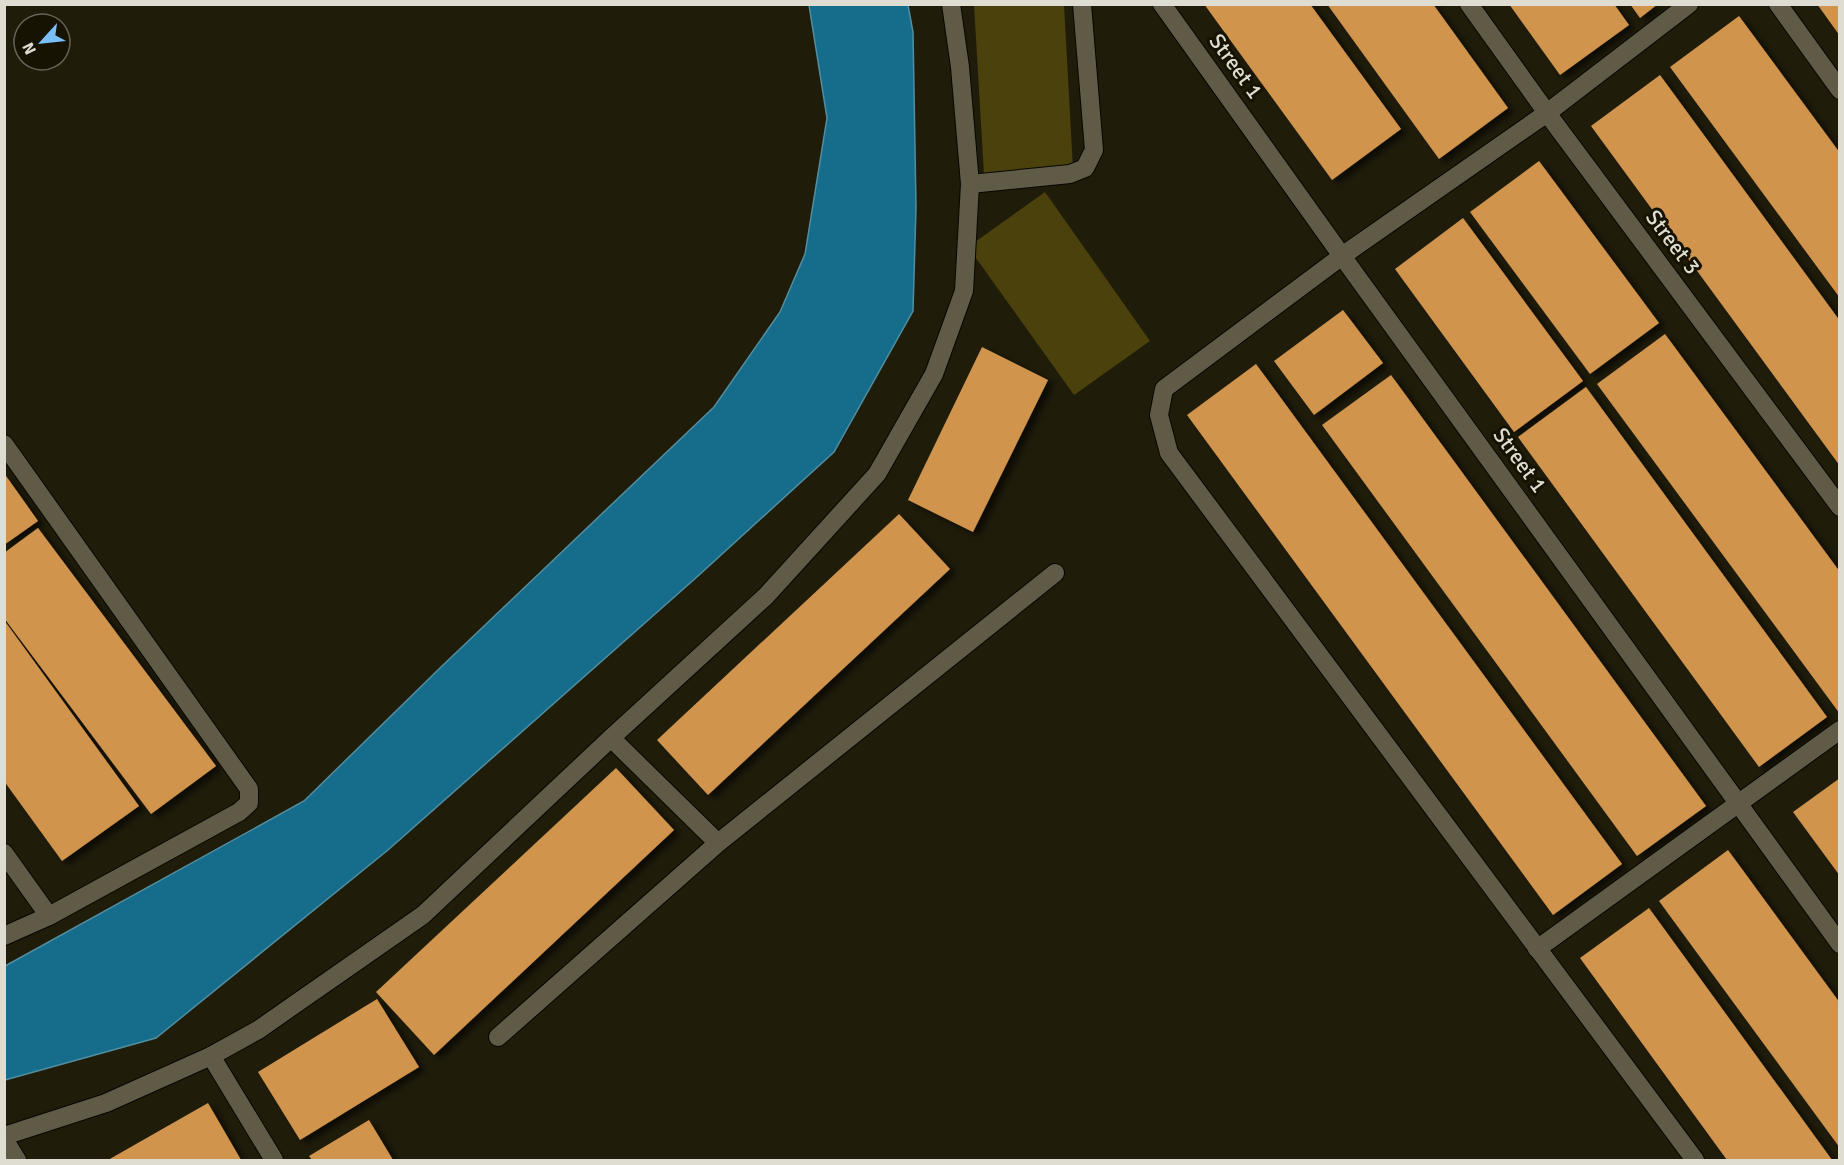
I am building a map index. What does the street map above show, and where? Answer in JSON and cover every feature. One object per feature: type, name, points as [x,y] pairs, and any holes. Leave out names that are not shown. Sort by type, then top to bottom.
[{"type":"street","points":[[17,1161],[4,1137],[106,1103],[211,1056],[258,1030],[423,915],[766,596],[877,474],[934,374],[964,291],[970,184],[960,68],[951,4]]},
{"type":"street","points":[[970,184],[1070,174],[1085,168],[1094,150],[1082,4]]},
{"type":"street","name":"Street 1","points":[[1162,4],[1839,944]]},
{"type":"street","name":"Street 3","points":[[1469,4],[1839,507]]},
{"type":"street","points":[[1689,4],[1547,113],[1342,256],[1164,389],[1159,415],[1169,453],[1695,1161]]},
{"type":"street","points":[[1778,4],[1839,90]]},
{"type":"street","points":[[4,444],[249,789],[249,803],[239,812],[50,915],[4,936]]},
{"type":"street","points":[[498,1037],[718,843],[1055,573]]},
{"type":"street","points":[[1537,949],[1839,730]]},
{"type":"street","points":[[611,738],[718,843]]},
{"type":"street","points":[[4,853],[50,915]]},
{"type":"street","points":[[211,1056],[274,1161]]},
{"type":"shaded area","points":[[974,5],[1064,5],[1073,169],[984,174]]},
{"type":"shaded area","points":[[1045,192],[1150,341],[1074,395],[968,247]]},
{"type":"water","points":[[809,5],[908,5],[913,32],[916,207],[913,311],[834,452],[698,576],[388,850],[156,1038],[5,1080],[5,966],[304,801],[714,407],[780,312],[805,254],[827,118]]},
{"type":"building","points":[[1204,4],[1310,4],[1401,129],[1332,180]]},
{"type":"building","points":[[1327,4],[1433,4],[1508,108],[1439,159]]},
{"type":"building","points":[[1509,4],[1614,4],[1629,25],[1560,75]]},
{"type":"building","points":[[1630,4],[1658,4],[1640,18]]},
{"type":"building","points":[[1817,4],[1840,4],[1840,36]]},
{"type":"building","points":[[1739,16],[1840,153],[1840,298],[1670,67]]},
{"type":"building","points":[[1660,75],[1840,321],[1840,466],[1591,126]]},
{"type":"building","points":[[1539,161],[1659,323],[1590,374],[1470,212]]},
{"type":"building","points":[[1463,218],[1583,381],[1514,432],[1395,269]]},
{"type":"building","points":[[1343,310],[1383,363],[1314,415],[1274,361]]},
{"type":"building","points":[[1665,334],[1840,572],[1840,714],[1597,384]]},
{"type":"building","points":[[982,347],[1048,380],[973,532],[908,500]]},
{"type":"building","points":[[1256,364],[1622,864],[1553,915],[1187,415]]},
{"type":"building","points":[[1391,375],[1706,806],[1637,856],[1322,425]]},
{"type":"building","points":[[1586,387],[1827,717],[1759,767],[1518,437]]},
{"type":"building","points":[[4,473],[38,521],[4,545]]},
{"type":"building","points":[[899,514],[950,569],[708,795],[657,740]]},
{"type":"building","points":[[38,528],[216,766],[151,814],[4,618],[4,553]]},
{"type":"building","points":[[4,620],[139,806],[62,861],[4,781]]},
{"type":"building","points":[[616,768],[674,830],[434,1055],[376,992]]},
{"type":"building","points":[[1840,778],[1840,876],[1793,812]]},
{"type":"building","points":[[1728,850],[1840,1003],[1840,1148],[1659,901]]},
{"type":"building","points":[[1649,908],[1832,1160],[1727,1160],[1580,958]]},
{"type":"building","points":[[377,999],[419,1067],[300,1140],[258,1072]]},
{"type":"building","points":[[208,1103],[241,1160],[108,1160]]},
{"type":"building","points":[[369,1120],[393,1160],[312,1160],[309,1156]]}]
